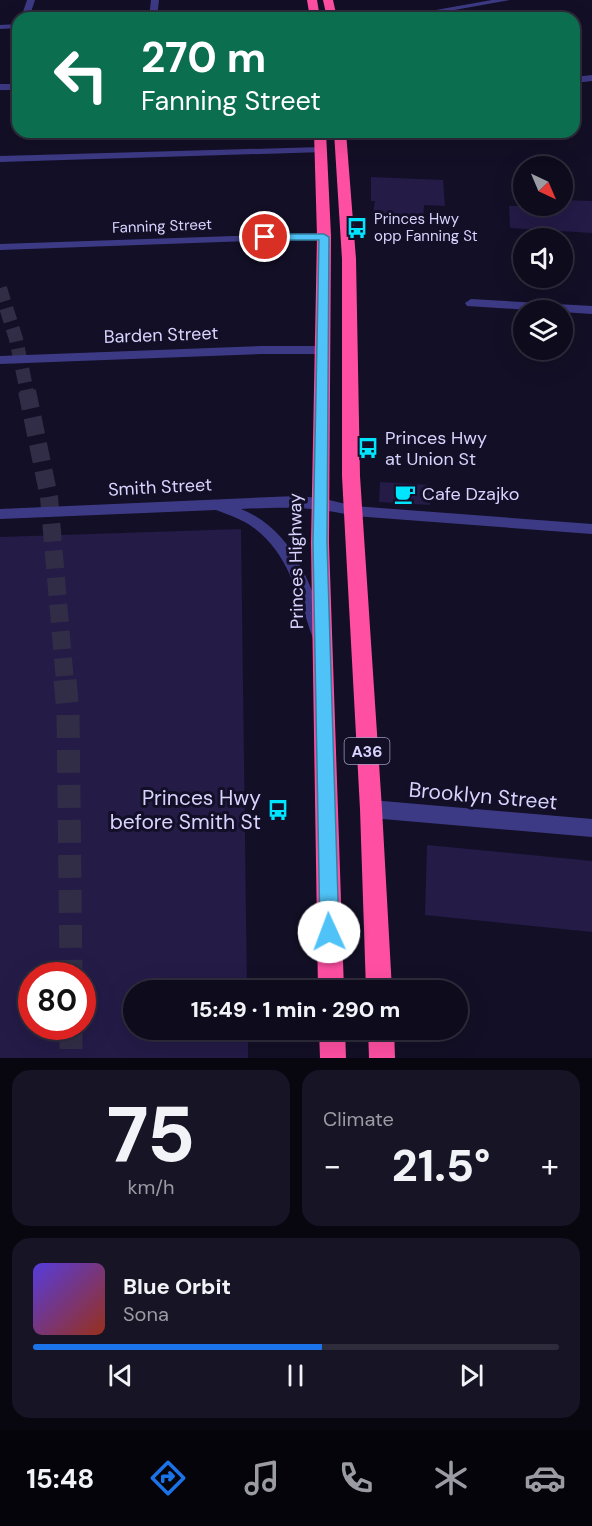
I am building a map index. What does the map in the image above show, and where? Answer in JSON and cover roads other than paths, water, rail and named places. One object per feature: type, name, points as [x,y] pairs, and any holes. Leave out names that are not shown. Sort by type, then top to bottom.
[{"type":"highway","name":"Princes Highway","points":[[320,138],[324,237],[321,503],[331,980]]},
{"type":"highway","name":"A36","points":[[340,138],[349,259],[351,476],[379,980]]},
{"type":"highway","points":[[332,1040],[333,1058]]},
{"type":"highway","points":[[381,1040],[382,1058]]},
{"type":"street","points":[[430,12],[500,0]]},
{"type":"street","points":[[0,159],[321,150]]},
{"type":"street","name":"Fanning Street","points":[[0,247],[324,237]]},
{"type":"street","points":[[471,303],[592,310]]},
{"type":"street","name":"Barden Street","points":[[0,360],[262,350],[323,350]]},
{"type":"street","name":"Smith Street","points":[[0,514],[296,501],[321,503],[354,512],[592,529]]},
{"type":"street","points":[[218,504],[261,526],[283,550],[305,594],[323,644]]},
{"type":"street","name":"Brooklyn Street","points":[[371,809],[592,828]]},
{"type":"tunnel","points":[[0,288],[16,339],[27,392]]},
{"type":"tunnel","points":[[27,391],[49,497],[65,682]]},
{"type":"tunnel","points":[[65,680],[68,712],[71,962]]},
{"type":"tunnel","points":[[71,1040],[71,1058]]},
{"type":"place","name":"Princes Hwy opp Fanning St","points":[[357,228]]},
{"type":"place","name":"Princes Hwy at Union St","points":[[368,448]]},
{"type":"place","name":"Cafe Dzajko","points":[[405,494]]},
{"type":"place","name":"Princes Hwy before Smith St","points":[[278,810]]}]
